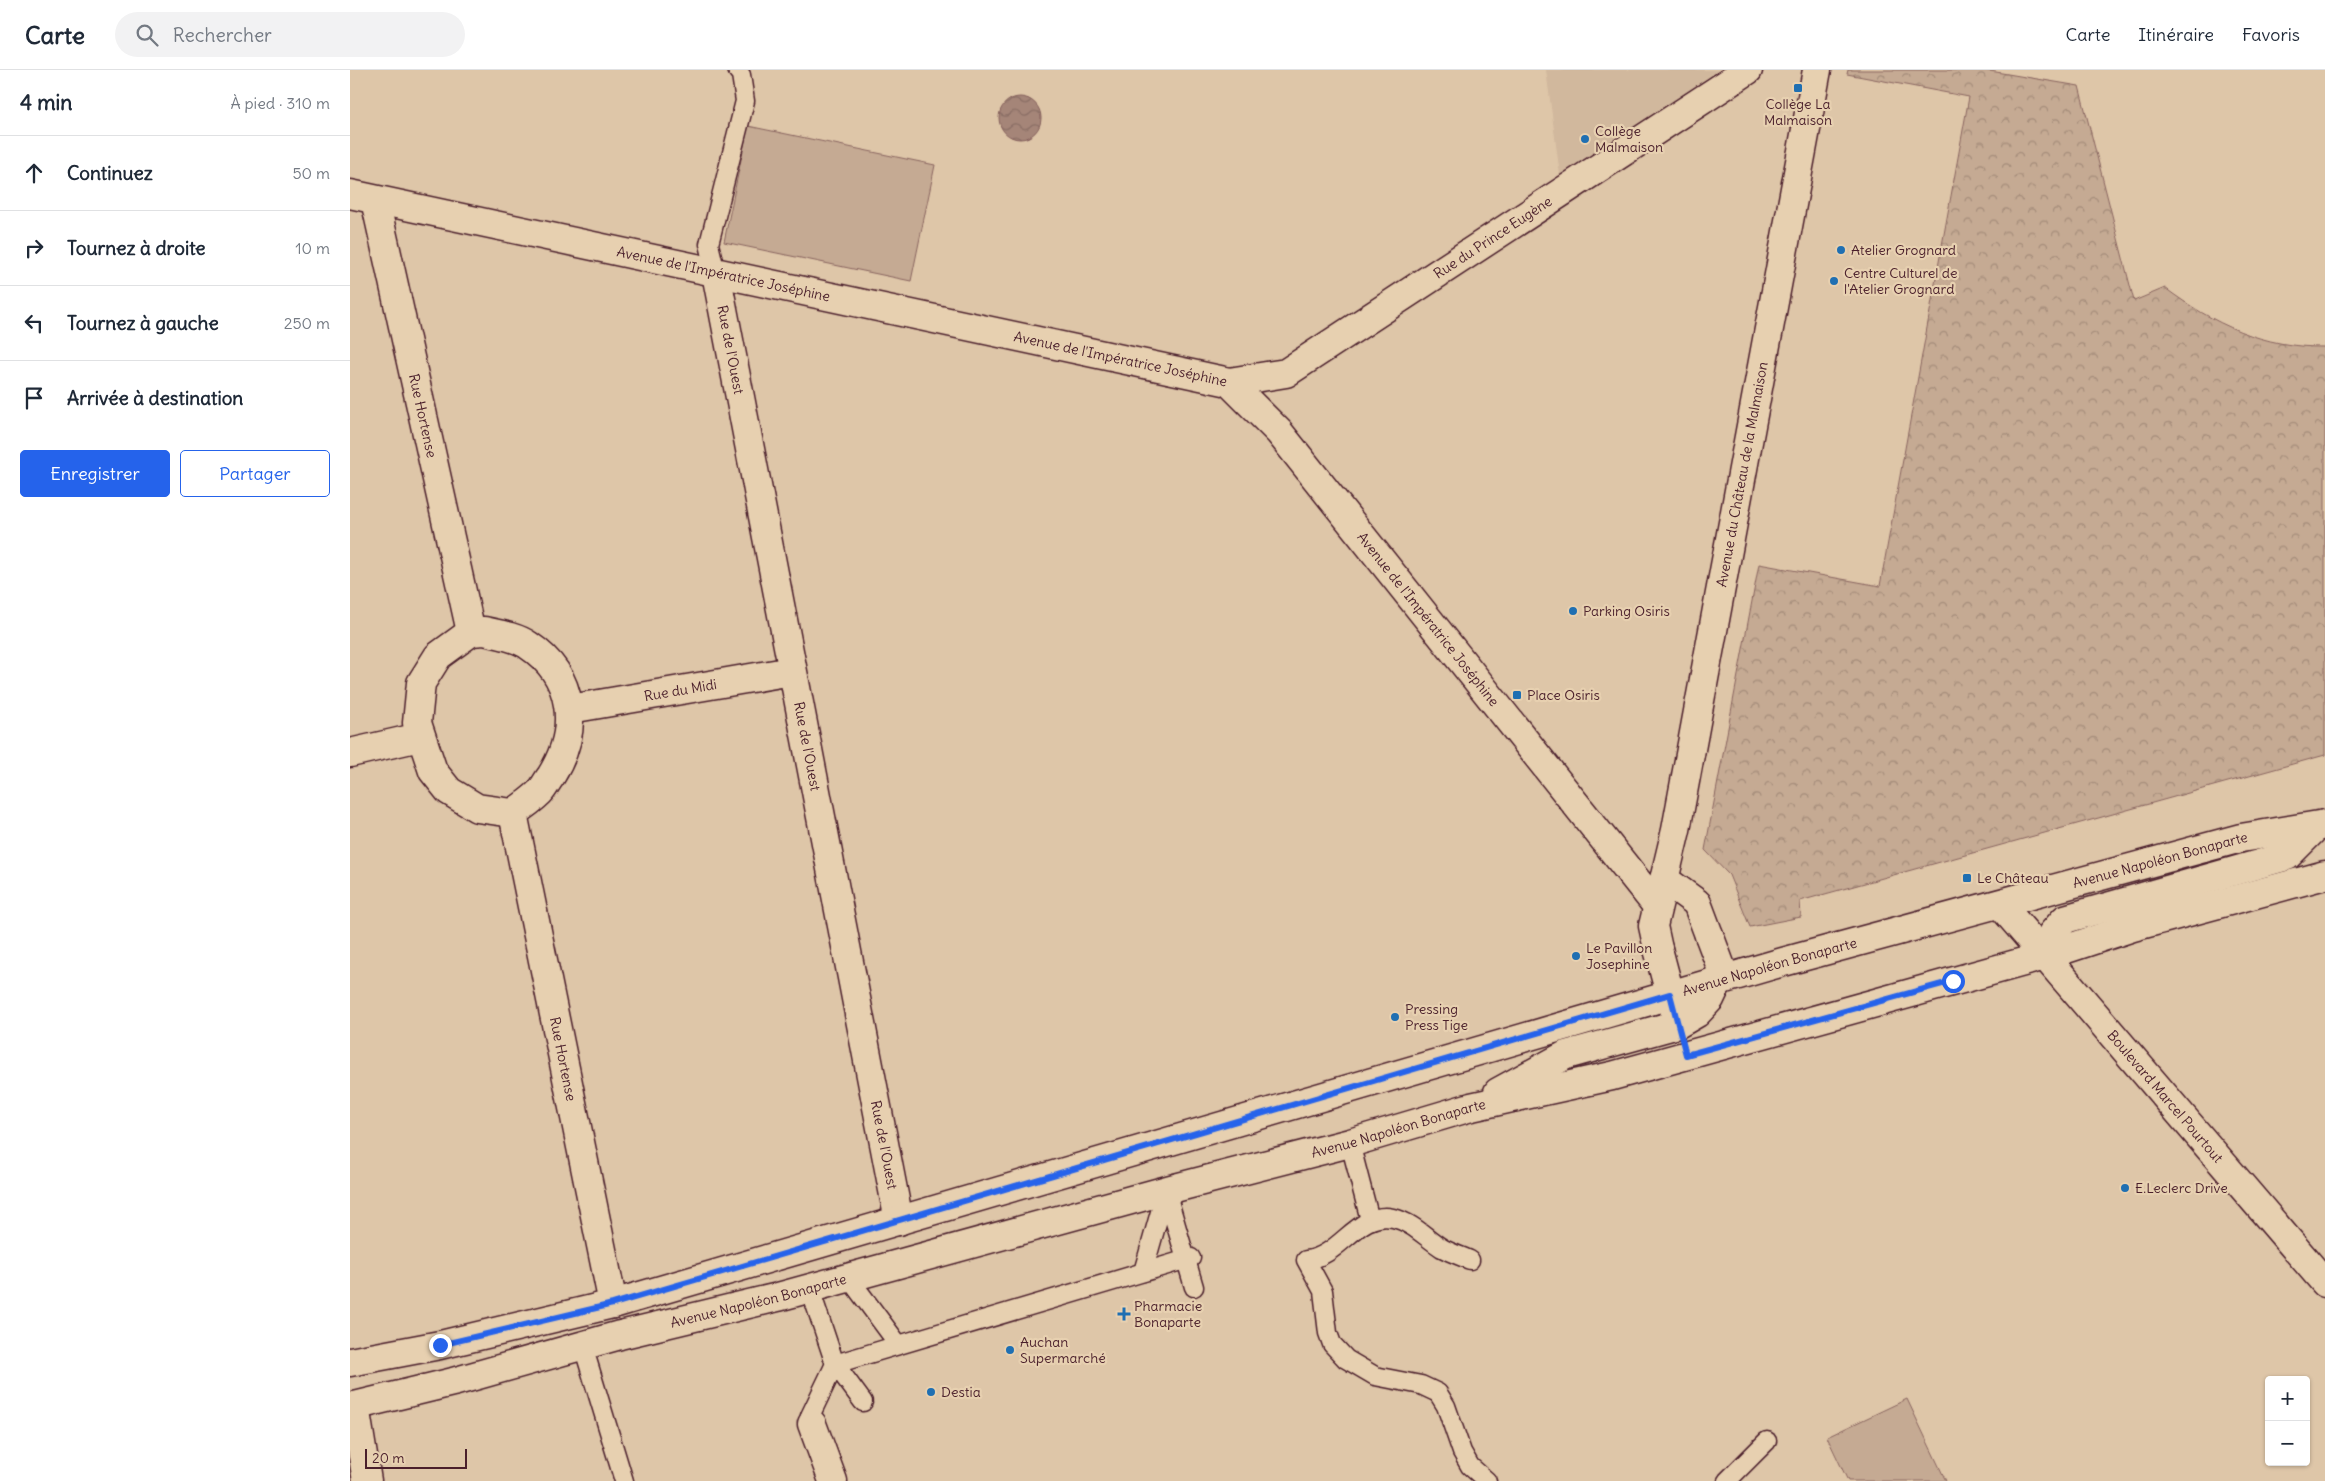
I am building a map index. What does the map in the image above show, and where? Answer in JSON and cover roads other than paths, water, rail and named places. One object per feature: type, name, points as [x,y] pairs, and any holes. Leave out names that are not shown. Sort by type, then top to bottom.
[{"type":"street","name":"Rue du Prince Eugène","points":[[1229,382],[1286,373],[1748,70]]},
{"type":"street","name":"Avenue du Château de la Malmaison","points":[[1686,1055],[1653,926],[1676,830],[1817,70]]},
{"type":"street","name":"Avenue de l'Impératrice Joséphine","points":[[363,197],[1229,382],[1279,432],[1658,906]]},
{"type":"street","name":"Rue Hortense","points":[[363,197],[471,632]]},
{"type":"street","name":"Rue de l'Ouest","points":[[716,273],[899,1221]]},
{"type":"street","points":[[484,631],[527,643],[548,661],[556,673],[570,709],[569,733],[561,760],[541,792],[513,813],[477,808],[449,791],[433,771],[420,737],[417,723],[421,683],[438,656],[471,632],[484,631]]},
{"type":"street","name":"Rue du Midi","points":[[570,709],[792,671]]},
{"type":"street","points":[[350,753],[420,737]]},
{"type":"street","name":"Rue Hortense","points":[[513,813],[613,1304]]},
{"type":"street","points":[[2045,956],[2052,934],[2065,919],[2287,856],[2320,825]]},
{"type":"street","name":"Avenue Napoléon Bonaparte","points":[[350,1362],[440,1345],[613,1304],[1719,980],[2241,838],[2320,825]]},
{"type":"street","name":"Avenue Napoléon Bonaparte","points":[[352,1406],[453,1382],[583,1346],[848,1278],[1166,1190],[1350,1143],[1471,1107],[1598,1079],[2045,956],[2133,927],[2325,875]]},
{"type":"street","points":[[1471,1107],[1566,1055],[1678,1024],[1697,1013],[1710,998],[1719,980],[1721,967],[1709,934],[1697,903],[1664,879]]},
{"type":"street","name":"Boulevard Marcel Pourtout","points":[[2000,904],[2325,1283]]},
{"type":"street","points":[[352,1406],[367,1481]]},
{"type":"street","points":[[812,1424],[833,1481]]},
{"type":"lane","points":[[716,273],[710,244],[745,101],[741,76],[737,70]]},
{"type":"lane","points":[[1350,1143],[1370,1220]]},
{"type":"lane","points":[[1166,1190],[1188,1259],[1194,1287]]},
{"type":"lane","points":[[1143,1272],[1166,1190]]},
{"type":"lane","points":[[1470,1260],[1442,1248],[1414,1227],[1394,1218],[1384,1217],[1370,1220],[1324,1256],[1306,1260],[1323,1291],[1328,1333],[1332,1344],[1346,1359],[1375,1376],[1420,1385],[1438,1393],[1446,1406],[1462,1452],[1470,1466],[1487,1481]]},
{"type":"lane","points":[[812,1424],[810,1416],[835,1364],[1188,1259]]},
{"type":"lane","points":[[848,1278],[898,1344]]},
{"type":"lane","points":[[810,1288],[835,1364],[863,1402]]},
{"type":"lane","points":[[583,1346],[624,1481]]},
{"type":"lane","points":[[1727,1481],[1767,1441]]},
{"type":"water","points":[[1024,97],[1032,100],[1038,106],[1041,118],[1038,130],[1032,136],[1016,139],[1008,136],[1002,130],[999,114],[1002,106],[1008,100]]},
{"type":"place","name":"Collège La Malmaison","points":[[1798,88]]},
{"type":"place","name":"Collège Malmaison","points":[[1585,139]]},
{"type":"place","name":"Atelier Grognard","points":[[1841,250]]},
{"type":"place","name":"Centre Culturel de l'Atelier Grognard","points":[[1834,281]]},
{"type":"place","name":"Parking Osiris","points":[[1573,611]]},
{"type":"place","name":"Place Osiris","points":[[1517,695]]},
{"type":"place","name":"Le Château","points":[[1967,878]]},
{"type":"place","name":"Le Pavillon Josephine","points":[[1576,956]]},
{"type":"place","name":"Pressing Press Tige","points":[[1395,1017]]},
{"type":"place","name":"E.Leclerc Drive","points":[[2125,1188]]},
{"type":"place","name":"Pharmacie Bonaparte","points":[[1124,1314]]},
{"type":"place","name":"Auchan Supermarché","points":[[1010,1350]]},
{"type":"place","name":"Destia","points":[[931,1392]]}]
